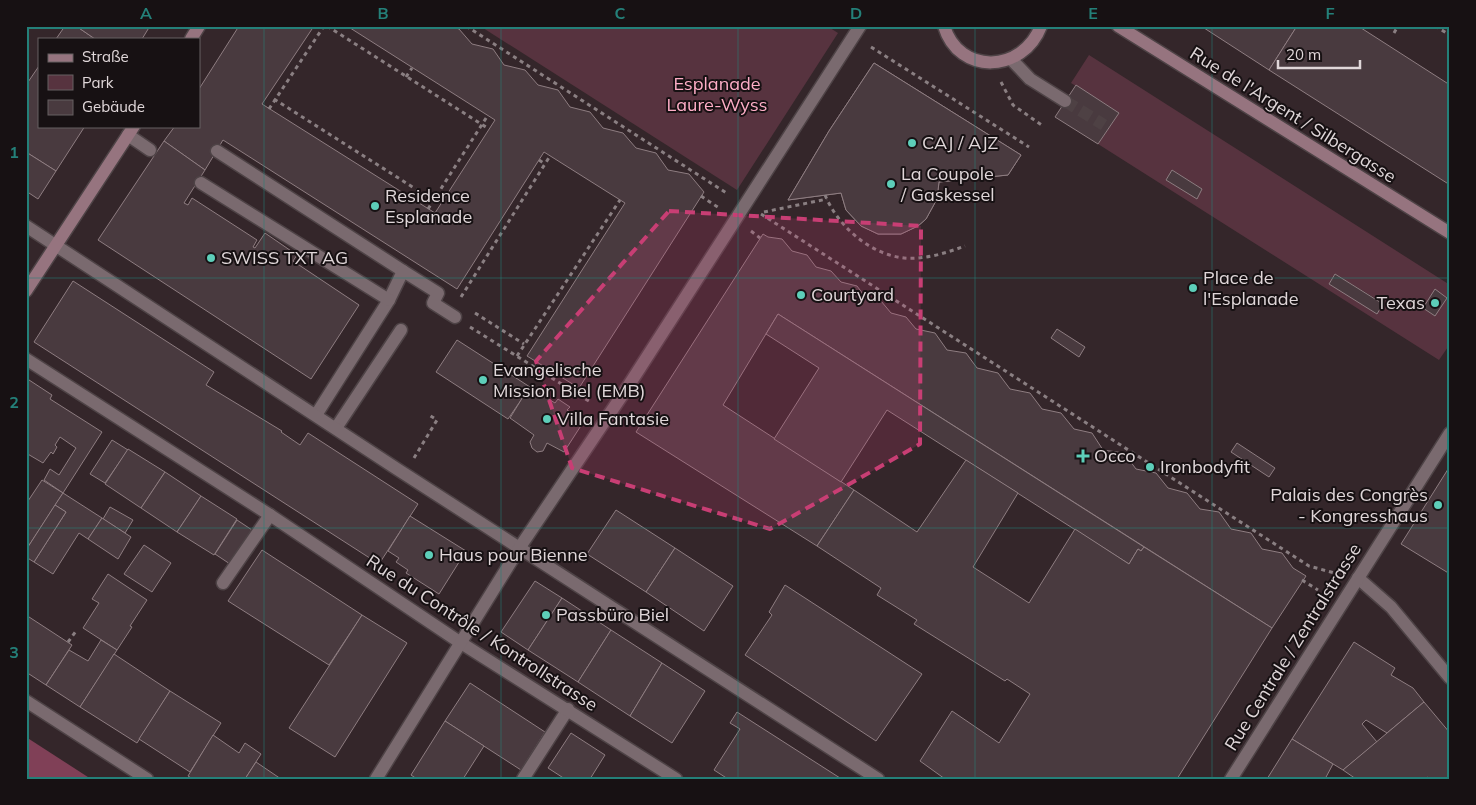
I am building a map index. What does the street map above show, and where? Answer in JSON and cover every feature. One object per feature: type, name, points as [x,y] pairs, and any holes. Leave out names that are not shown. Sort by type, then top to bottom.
[{"type":"main road","points":[[192,38],[199,26]]},
{"type":"main road","points":[[944,26],[946,34],[957,49],[973,59],[991,63],[1011,59],[1026,51],[1037,38],[1041,26]]},
{"type":"main road","name":"Rue de l'Argent / Silbergasse","points":[[1118,26],[1450,233]]},
{"type":"main road","points":[[26,291],[131,130]]},
{"type":"street","points":[[376,779],[520,547],[610,414],[857,31]]},
{"type":"street","points":[[1011,59],[1030,79],[1065,101]]},
{"type":"street","points":[[131,130],[150,150]]},
{"type":"street","points":[[217,152],[438,293],[433,303],[455,317]]},
{"type":"street","points":[[201,183],[389,300]]},
{"type":"street","points":[[26,226],[878,779]]},
{"type":"street","points":[[316,415],[389,300],[403,271]]},
{"type":"street","points":[[336,428],[401,330]]},
{"type":"street","name":"Rue du Contrôle / Kontrollstrasse","points":[[26,359],[270,515],[461,642],[676,779]]},
{"type":"street","name":"Rue Centrale / Zentralstrasse","points":[[1231,779],[1450,433]]},
{"type":"street","points":[[223,583],[270,515]]},
{"type":"street","points":[[1358,578],[1391,607],[1450,678]]},
{"type":"street","points":[[26,701],[146,779]]},
{"type":"street","points":[[524,779],[568,709]]},
{"type":"path","points":[[269,109],[325,26],[489,130]]},
{"type":"path","points":[[466,26],[746,204]]},
{"type":"path","points":[[1394,33],[1398,26]]},
{"type":"path","points":[[1435,26],[1450,36]]},
{"type":"path","points":[[857,31],[1029,147]]},
{"type":"path","points":[[991,63],[1013,105],[1043,126]]},
{"type":"path","points":[[406,76],[412,68]]},
{"type":"path","points":[[274,99],[433,200]]},
{"type":"path","points":[[428,209],[488,115]]},
{"type":"path","points":[[458,302],[550,156]]},
{"type":"path","points":[[539,160],[544,164]]},
{"type":"path","points":[[965,246],[946,253],[926,257],[904,258],[882,253],[842,225],[831,209],[826,197],[758,213],[1309,566],[1358,578]]},
{"type":"path","points":[[517,356],[620,200]]},
{"type":"path","points":[[438,293],[453,293],[462,297]]},
{"type":"path","points":[[474,312],[524,344]]},
{"type":"path","points":[[455,317],[610,414]]},
{"type":"path","points":[[405,473],[437,420],[429,415]]},
{"type":"path","points":[[1302,580],[1318,590]]},
{"type":"path","points":[[68,642],[76,631]]},
{"type":"highlighted area","points":[[669,211],[921,226],[920,444],[770,529],[572,468],[536,361]]},
{"type":"green space","name":"Esplanade Laure-Wyss","points":[[480,26],[827,26],[838,33],[737,190]]},
{"type":"green space","points":[[1089,55],[1450,285],[1450,344],[1439,360],[1098,144],[1119,113],[1071,83]],"holes":[[[1172,170],[1202,189],[1197,198],[1166,180]],[[1335,274],[1383,303],[1377,313],[1329,284]]]},
{"type":"shaded area","points":[[26,737],[91,779],[26,779]]},
{"type":"building","points":[[65,26],[76,26],[94,38],[57,38]]},
{"type":"building","points":[[76,26],[150,26],[143,38],[94,38]]},
{"type":"building","name":"Residence Esplanade","points":[[239,26],[314,26],[262,104],[435,213],[495,120],[347,26],[450,26],[459,29],[472,44],[493,49],[504,65],[525,70],[538,85],[558,90],[570,107],[590,112],[603,128],[623,133],[636,148],[656,153],[668,170],[689,174],[704,192],[579,388],[527,356],[625,203],[544,152],[457,289],[223,140],[205,170],[164,141],[174,128],[200,128],[200,87]]},
{"type":"building","points":[[1201,26],[1297,26],[1269,70]]},
{"type":"building","points":[[1297,26],[1358,26],[1450,85],[1450,185],[1269,70]]},
{"type":"building","name":"CAJ / AJZ","points":[[874,63],[1021,155],[1008,175],[939,182],[937,199],[926,219],[918,226],[901,234],[878,234],[861,226],[846,210],[841,193],[788,200],[829,131]]},
{"type":"building","name":"CAJ / AJZ","points":[[874,63],[1021,155],[1008,175],[939,182],[937,199],[926,219],[918,226],[901,234],[878,234],[861,226],[846,210],[841,193],[788,200],[829,131]]},
{"type":"building","points":[[38,67],[38,128],[84,128],[56,171],[26,152],[26,85]]},
{"type":"building","points":[[1076,85],[1119,113],[1098,144],[1055,117]]},
{"type":"building","name":"SWISS TXT AG","points":[[164,141],[205,170],[184,203],[188,205],[192,198],[257,240],[253,247],[255,248],[265,233],[297,255],[293,261],[359,305],[311,379],[98,240]]},
{"type":"building","points":[[26,152],[56,171],[38,199],[26,191]]},
{"type":"building","points":[[1172,170],[1202,189],[1197,199],[1166,180]]},
{"type":"building","points":[[763,234],[768,237],[782,239],[792,251],[807,255],[816,267],[831,271],[841,282],[857,286],[866,298],[881,301],[891,313],[906,317],[916,329],[935,333],[947,350],[966,353],[977,368],[998,373],[1010,389],[1030,393],[1042,409],[1061,413],[1074,429],[1092,433],[1103,450],[1124,453],[1136,469],[1156,473],[1168,488],[1187,493],[1200,509],[1219,512],[1231,529],[1251,533],[1262,549],[1282,553],[1293,568],[1306,576],[1272,628],[778,314],[723,405],[854,490],[817,546],[636,432]]},
{"type":"building","points":[[1335,274],[1383,304],[1377,314],[1329,284]]},
{"type":"building","points":[[73,281],[214,372],[206,385],[282,431],[300,445],[308,433],[418,504],[379,564],[34,342]]},
{"type":"building","name":"Texas","points":[[1435,289],[1447,298],[1435,316],[1423,308]]},
{"type":"building","points":[[778,314],[1144,547],[1141,551],[1138,549],[1129,564],[887,410],[841,482],[774,439],[819,368],[766,334]]},
{"type":"building","points":[[1057,329],[1085,347],[1079,357],[1051,338]]},
{"type":"building","name":"Evangelische Mission Biel (EMB)","points":[[457,340],[530,387],[508,419],[436,372]]},
{"type":"building","points":[[26,378],[52,395],[50,399],[102,432],[63,493],[44,480],[50,469],[59,475],[76,448],[60,437],[55,445],[57,447],[53,454],[51,452],[43,463],[26,453]]},
{"type":"building","name":"Villa Fantasie","points":[[529,387],[555,403],[558,399],[570,407],[567,410],[584,421],[564,452],[547,443],[543,451],[537,452],[532,448],[530,442],[534,435],[510,418]]},
{"type":"building","points":[[112,440],[128,450],[105,483],[90,474]]},
{"type":"building","points":[[1237,443],[1275,468],[1269,477],[1231,452]]},
{"type":"building","points":[[128,449],[165,472],[141,508],[105,484]]},
{"type":"building","points":[[966,460],[1018,493],[973,567],[1029,603],[1075,529],[1129,564],[1138,549],[1141,551],[1144,547],[1272,628],[1177,779],[945,779],[920,761],[952,711],[999,743],[1030,694],[1007,679],[1005,681],[914,624],[917,620],[877,595],[881,588],[817,546],[854,490],[917,532]]},
{"type":"building","name":"Palais des Congrès - Kongresshaus","points":[[1450,466],[1450,574],[1401,544]]},
{"type":"building","points":[[165,472],[201,496],[177,532],[141,508]]},
{"type":"building","points":[[42,480],[63,493],[26,550],[26,504]]},
{"type":"building","points":[[63,493],[102,518],[88,539],[79,533],[53,574],[34,562],[66,512],[55,505]]},
{"type":"building","points":[[201,496],[237,519],[214,555],[177,532]]},
{"type":"building","points":[[55,505],[66,512],[34,562],[26,557],[26,550]]},
{"type":"building","points":[[110,507],[133,520],[125,533],[103,519]]},
{"type":"building","points":[[616,510],[675,548],[646,592],[587,554]]},
{"type":"building","name":"Haus pour Bienne","points":[[410,516],[466,551],[439,594],[406,573],[408,570],[396,562],[399,558],[388,551]]},
{"type":"building","points":[[102,518],[131,537],[118,559],[88,539]]},
{"type":"building","points":[[237,520],[252,530],[230,564],[215,554]]},
{"type":"building","points":[[144,545],[171,563],[152,592],[124,574]]},
{"type":"building","points":[[675,548],[733,586],[704,631],[646,592]]},
{"type":"building","points":[[262,550],[362,615],[329,665],[228,601]]},
{"type":"building","points":[[108,574],[147,600],[117,650],[83,628],[99,603],[92,599]]},
{"type":"building","points":[[535,581],[562,598],[528,650],[501,632]]},
{"type":"building","points":[[785,585],[922,674],[876,741],[745,655],[772,615],[769,612]]},
{"type":"building","points":[[562,598],[611,630],[578,682],[528,650]]},
{"type":"building","points":[[26,615],[72,645],[46,685],[26,672]]},
{"type":"building","points":[[362,615],[407,643],[335,757],[289,728]]},
{"type":"building","points":[[611,630],[662,663],[630,716],[578,682]]},
{"type":"building","points":[[101,640],[117,650],[80,707],[46,685],[69,650],[88,661]]},
{"type":"building","points":[[1354,642],[1395,668],[1391,675],[1413,688],[1424,702],[1387,733],[1366,720],[1362,724],[1377,742],[1343,770],[1292,739]]},
{"type":"building","points":[[114,654],[170,691],[137,743],[80,707]]},
{"type":"building","points":[[662,663],[705,691],[672,743],[630,716]]},
{"type":"building","points":[[470,683],[545,732],[521,770],[445,721]]},
{"type":"building","points":[[170,691],[221,723],[190,772],[139,739]]},
{"type":"building","points":[[1424,702],[1450,733],[1450,779],[1429,779],[1428,777],[1425,779],[1356,779],[1343,770]]},
{"type":"building","points":[[737,712],[840,778],[728,779],[714,770],[740,729],[730,723]]},
{"type":"building","points":[[445,721],[484,746],[463,779],[417,779],[411,775]]},
{"type":"building","points":[[571,733],[605,755],[590,779],[565,779],[548,768]]},
{"type":"building","points":[[213,735],[239,753],[245,743],[261,754],[245,779],[193,779],[188,776]]},
{"type":"building","points":[[1292,739],[1333,764],[1325,779],[1267,779]]},
{"type":"building","points":[[256,762],[281,779],[245,779]]},
{"type":"tunnel","points":[[1065,101],[1104,125]]},
{"type":"place","name":"CAJ / AJZ","points":[[912,143]]},
{"type":"place","name":"La Coupole / Gaskessel","points":[[891,184]]},
{"type":"place","name":"Residence Esplanade","points":[[375,206]]},
{"type":"place","name":"SWISS TXT AG","points":[[211,258]]},
{"type":"place","name":"Place de l'Esplanade","points":[[1193,288]]},
{"type":"place","name":"Courtyard","points":[[801,295]]},
{"type":"place","name":"Texas","points":[[1435,303]]},
{"type":"place","name":"Evangelische Mission Biel (EMB)","points":[[483,380]]},
{"type":"place","name":"Villa Fantasie","points":[[547,419]]},
{"type":"place","name":"Occo","points":[[1083,456]]},
{"type":"place","name":"Ironbodyfit","points":[[1150,467]]},
{"type":"place","name":"Palais des Congrès - Kongresshaus","points":[[1438,505]]},
{"type":"place","name":"Haus pour Bienne","points":[[429,555]]},
{"type":"place","name":"Passbüro Biel","points":[[546,615]]}]
